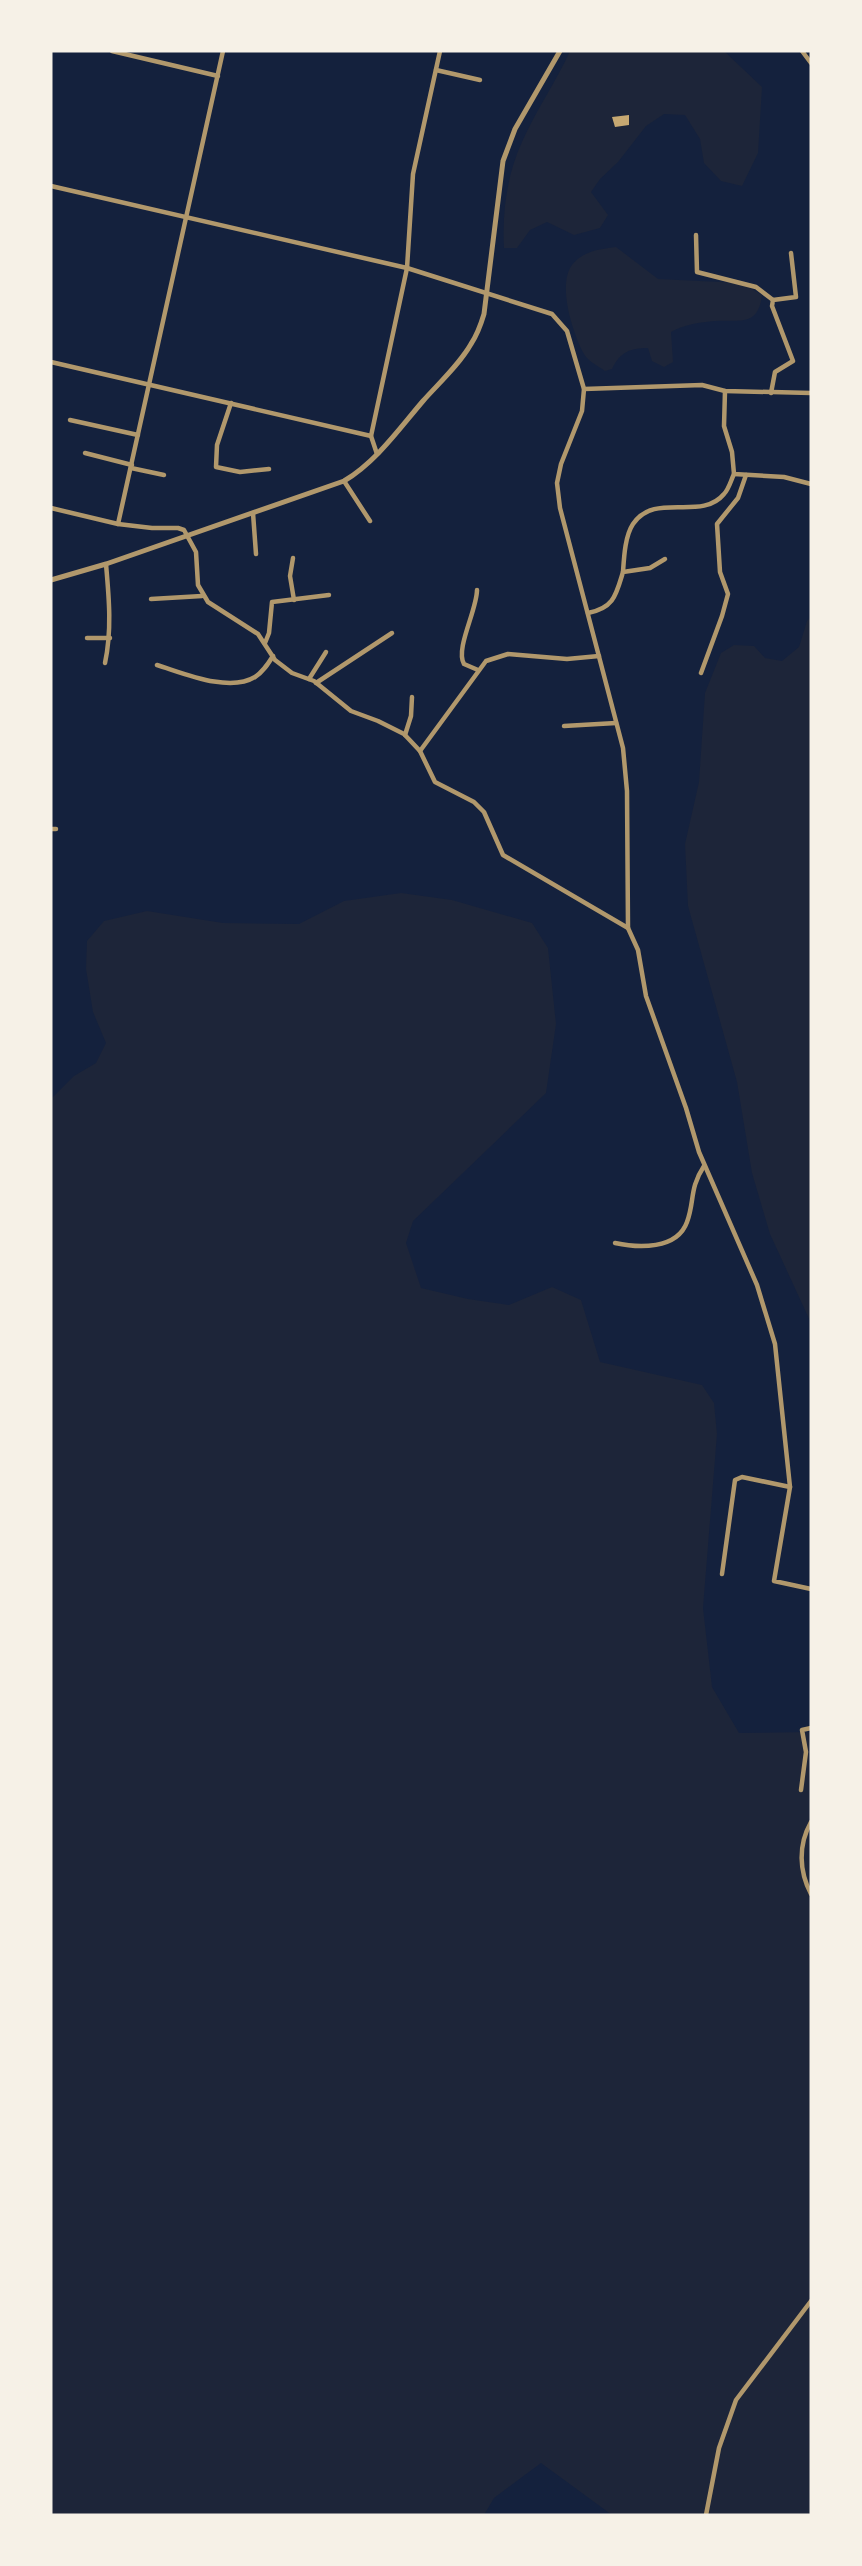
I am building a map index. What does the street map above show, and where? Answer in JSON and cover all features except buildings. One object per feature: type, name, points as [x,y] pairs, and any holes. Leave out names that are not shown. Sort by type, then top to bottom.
[{"type":"street","points":[[113,51],[218,76]]},
{"type":"street","points":[[118,524],[223,51]]},
{"type":"street","points":[[377,454],[371,436],[408,268],[413,174],[440,51]]},
{"type":"street","points":[[51,580],[106,564],[344,481],[358,473],[377,454],[471,344],[484,314],[503,161],[515,129],[560,51]]},
{"type":"street","points":[[802,51],[811,63]]},
{"type":"street","points":[[436,70],[480,80]]},
{"type":"street","points":[[51,186],[408,268],[534,308],[558,319],[567,331],[584,389],[582,411],[561,464],[557,483],[560,508],[626,771],[628,928],[638,950],[646,996],[660,1040],[705,1165],[753,1274],[775,1344],[790,1487],[774,1581],[811,1589]]},
{"type":"street","points":[[696,235],[696,272],[756,287],[773,300],[796,297],[791,253]]},
{"type":"street","points":[[771,393],[775,372],[793,361],[772,306],[773,300]]},
{"type":"street","points":[[51,362],[371,436]]},
{"type":"street","points":[[584,389],[702,385],[725,391],[811,393]]},
{"type":"street","points":[[588,612],[602,610],[617,593],[623,572],[625,548],[632,525],[639,517],[660,507],[692,508],[706,505],[724,494],[734,474],[732,452],[724,426],[725,391]]},
{"type":"street","points":[[231,403],[217,445],[216,467],[240,472],[269,469]]},
{"type":"street","points":[[70,419],[138,435]]},
{"type":"street","points":[[86,453],[164,475]]},
{"type":"street","points":[[734,474],[784,477],[811,484]]},
{"type":"street","points":[[701,673],[728,594],[720,572],[717,524],[738,498],[746,475]]},
{"type":"street","points":[[344,481],[370,521]]},
{"type":"street","points":[[51,508],[118,524],[178,528],[188,535],[196,552],[198,585],[208,602],[258,634],[273,656],[292,673],[316,683],[351,711],[378,721],[405,736],[420,751],[435,782],[474,802],[484,812],[503,855],[628,928]]},
{"type":"street","points":[[253,513],[256,554]]},
{"type":"street","points":[[293,558],[290,576],[294,600]]},
{"type":"street","points":[[623,572],[650,568],[665,559]]},
{"type":"street","points":[[105,663],[111,617],[106,564]]},
{"type":"street","points":[[477,590],[477,600],[461,654],[464,664],[478,670]]},
{"type":"street","points":[[264,644],[269,633],[272,602],[329,595]]},
{"type":"street","points":[[150,599],[203,596]]},
{"type":"street","points":[[316,683],[392,633]]},
{"type":"street","points":[[87,638],[110,638]]},
{"type":"street","points":[[309,679],[326,652]]},
{"type":"street","points":[[420,751],[486,661],[508,654],[567,659],[599,656]]},
{"type":"street","points":[[157,665],[208,681],[244,682],[262,672],[273,656]]},
{"type":"street","points":[[405,736],[411,716],[412,697]]},
{"type":"street","points":[[564,726],[616,723]]},
{"type":"street","points":[[615,1243],[658,1245],[681,1234],[689,1215],[695,1180],[705,1165]]},
{"type":"street","points":[[722,1574],[735,1480],[742,1476],[790,1487]]},
{"type":"street","points":[[801,1790],[806,1752],[802,1730],[811,1728]]},
{"type":"street","points":[[811,1822],[802,1842],[802,1868],[803,1879],[811,1894]]},
{"type":"street","points":[[706,2515],[719,2448],[736,2400],[811,2301]]},
{"type":"shaded area","points":[[570,51],[724,51],[762,87],[758,153],[742,186],[721,181],[704,163],[700,139],[685,115],[664,114],[646,126],[591,192],[608,215],[600,228],[574,235],[547,222],[530,230],[517,248],[504,248],[507,194],[517,154]]},
{"type":"shaded area","points":[[616,247],[658,279],[741,283],[762,295],[760,306],[752,317],[746,320],[698,323],[671,332],[673,362],[664,367],[652,361],[648,348],[642,348],[626,352],[612,369],[605,371],[584,354],[571,322],[566,285],[568,274],[576,260],[598,250]]},
{"type":"shaded area","points":[[811,617],[811,1323],[770,1234],[752,1173],[737,1082],[688,906],[685,844],[699,782],[705,693],[721,653],[734,645],[754,646],[765,658],[782,661],[799,647],[807,621]]},
{"type":"shaded area","points":[[401,893],[452,900],[532,923],[548,948],[556,1024],[546,1093],[413,1221],[406,1243],[421,1288],[509,1305],[552,1287],[581,1300],[600,1362],[702,1385],[714,1403],[717,1434],[703,1608],[712,1687],[739,1733],[811,1732],[811,2515],[612,2515],[541,2463],[494,2498],[484,2515],[51,2515],[51,1099],[74,1076],[96,1063],[106,1043],[93,1012],[86,969],[87,941],[104,921],[147,911],[223,923],[299,924],[344,901]]}]
